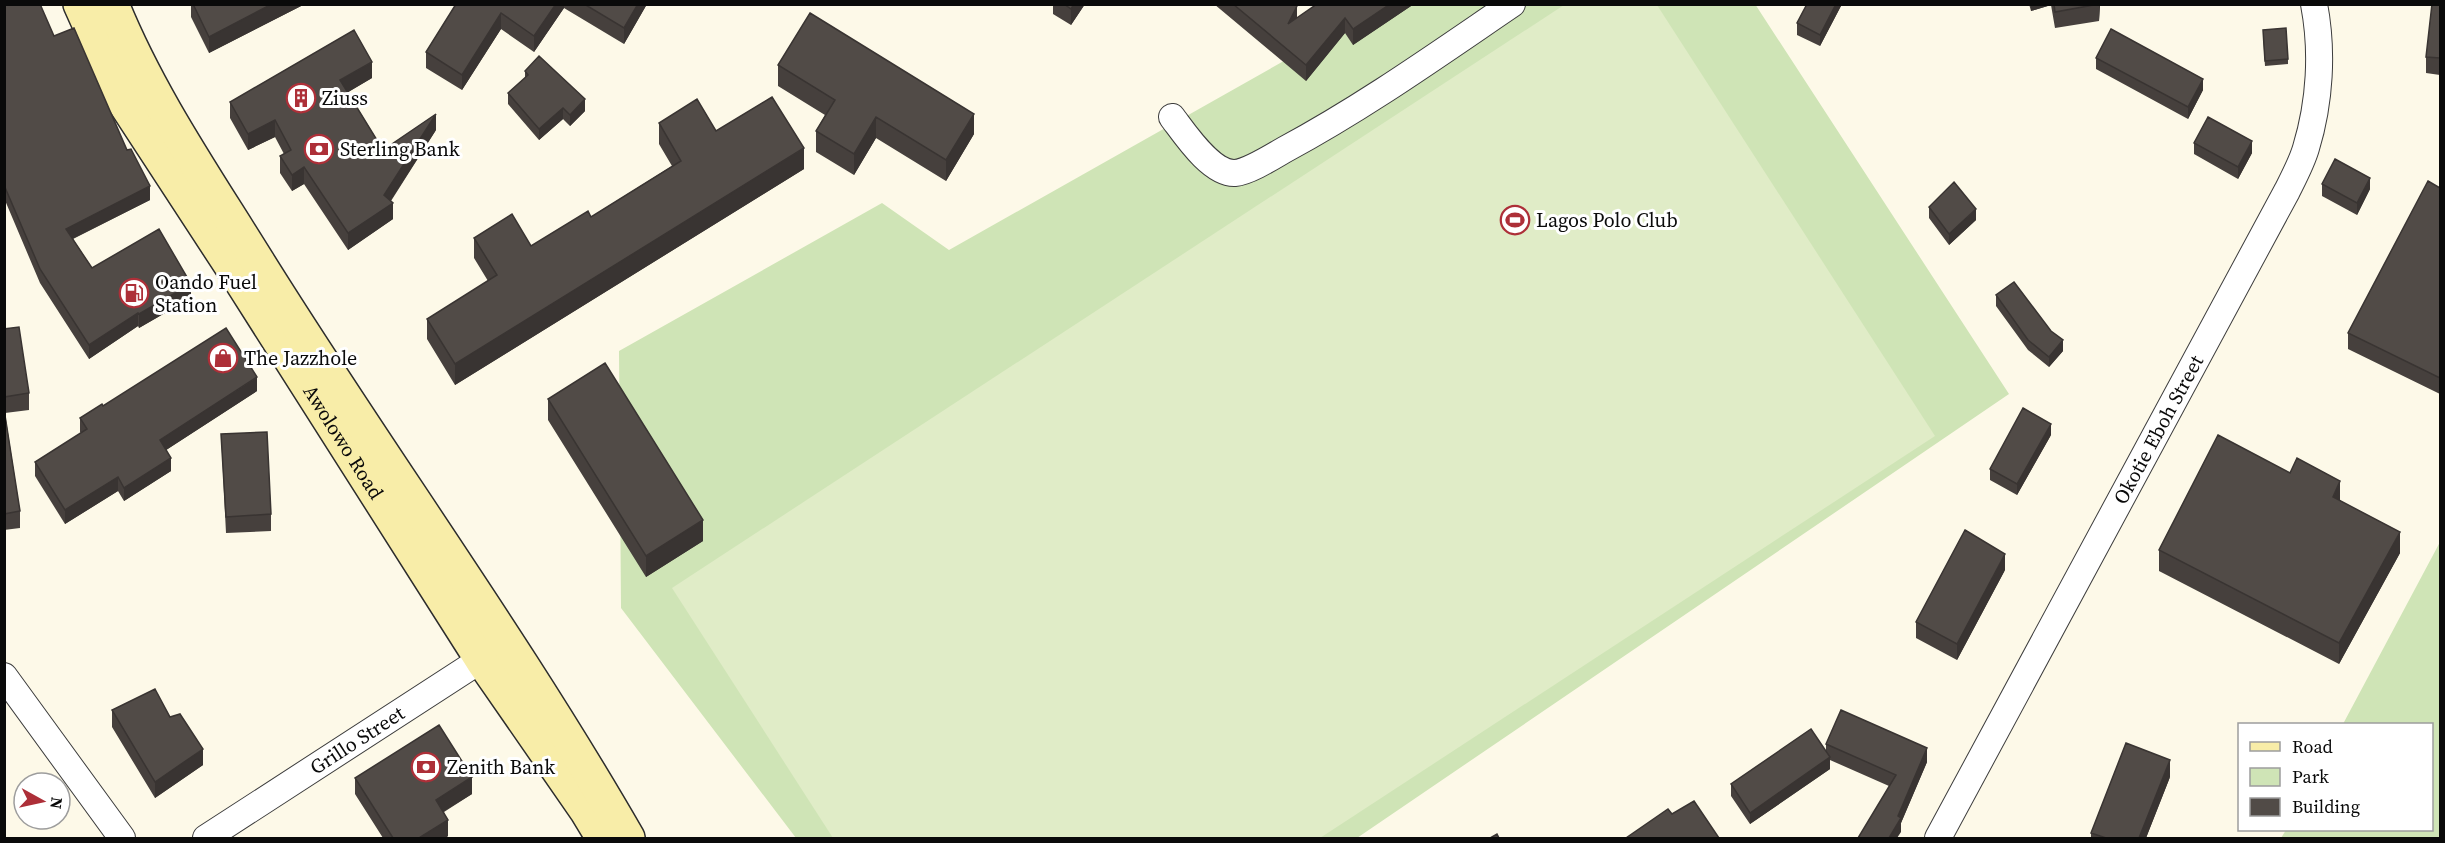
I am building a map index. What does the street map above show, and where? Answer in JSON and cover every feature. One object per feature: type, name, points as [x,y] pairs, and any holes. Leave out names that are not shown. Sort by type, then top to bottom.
[{"type":"main road","name":"Awolowo Road","points":[[80,4],[124,102],[242,281],[482,660],[603,838]]},
{"type":"main road","name":"Awolowo Road","points":[[112,4],[156,98],[294,320],[508,640],[628,838]]},
{"type":"street","points":[[1172,117],[1197,149],[1218,170],[1235,173],[1269,158],[1348,114],[1512,4]]},
{"type":"street","name":"Okotie Eboh Street","points":[[1938,838],[2287,191],[2306,149],[2316,103],[2319,55],[2314,4]]},
{"type":"street","name":"Grillo Street","points":[[206,838],[482,660],[508,640]]},
{"type":"street","points":[[4,676],[122,838]]},
{"type":"green space","name":"Lagos Polo Club","points":[[1755,4],[2009,394],[1357,838],[796,838],[621,608],[619,351],[882,203],[949,250],[1383,5]]},
{"type":"green space","name":"Lagos Polo Club","points":[[1564,5],[1657,5],[1935,436],[1320,838],[833,838],[672,588]]},
{"type":"green space","points":[[2440,542],[2440,838],[2281,838],[2285,831],[2433,831],[2433,723],[2344,723]]},
{"type":"building","points":[[4,4],[40,4],[54,36],[74,28],[127,150],[131,149],[150,186],[66,229],[92,268],[159,229],[191,284],[138,313],[89,345],[40,269],[4,185]]},
{"type":"building","points":[[193,4],[272,4],[209,37]]},
{"type":"building","points":[[456,4],[556,4],[534,36],[501,13],[462,75],[426,52]]},
{"type":"building","points":[[584,4],[638,4],[624,28]]},
{"type":"building","points":[[1064,4],[1074,4],[1071,9]]},
{"type":"building","points":[[1233,4],[1295,4],[1297,6],[1288,24],[1317,4],[1390,4],[1353,29],[1345,18],[1306,65]]},
{"type":"building","points":[[1807,4],[1836,4],[1820,35],[1797,23]]},
{"type":"building","points":[[2054,4],[2099,4],[2055,12]]},
{"type":"building","points":[[2432,4],[2440,4],[2440,58],[2426,57]]},
{"type":"building","points":[[810,13],[974,114],[946,160],[876,117],[854,154],[816,131],[835,100],[778,65]]},
{"type":"building","points":[[2286,28],[2288,59],[2265,61],[2263,30]]},
{"type":"building","points":[[2111,29],[2203,79],[2188,107],[2096,58]]},
{"type":"building","points":[[354,30],[372,62],[340,80],[383,150],[436,114],[384,195],[393,203],[348,233],[304,167],[292,175],[280,156],[291,150],[275,120],[248,134],[230,102]]},
{"type":"building","points":[[539,56],[585,99],[570,115],[563,108],[539,129],[508,93],[528,75],[525,71]]},
{"type":"building","points":[[772,97],[804,148],[455,364],[427,319],[497,275],[474,238],[512,214],[531,246],[588,211],[591,217],[681,161],[659,123],[697,99],[716,131]]},
{"type":"building","points":[[2208,117],[2252,141],[2238,167],[2194,143]]},
{"type":"building","points":[[2335,159],[2370,178],[2357,203],[2322,184]]},
{"type":"building","points":[[2428,181],[2440,188],[2440,378],[2348,333]]},
{"type":"building","points":[[1954,182],[1976,209],[1949,234],[1929,207]]},
{"type":"building","points":[[2014,282],[2051,331],[2063,340],[2049,357],[2028,340],[1996,295]]},
{"type":"building","points":[[19,327],[29,393],[4,397],[4,329]]},
{"type":"building","points":[[226,328],[257,377],[160,440],[171,458],[124,488],[118,477],[65,510],[35,462],[87,429],[80,418],[102,404],[103,406]]},
{"type":"building","points":[[605,363],[703,520],[646,556],[548,399]]},
{"type":"building","points":[[2023,408],[2051,424],[2017,484],[1990,469]]},
{"type":"building","points":[[4,409],[20,511],[4,514]]},
{"type":"building","points":[[267,432],[271,514],[226,517],[221,434]]},
{"type":"building","points":[[2218,435],[2290,473],[2297,458],[2340,481],[2333,497],[2400,532],[2339,643],[2159,550]]},
{"type":"building","points":[[1965,530],[2005,554],[1957,644],[1916,622]]},
{"type":"building","points":[[155,689],[170,717],[180,714],[203,749],[155,782],[112,710]]},
{"type":"building","points":[[1841,710],[1927,748],[1898,816],[1901,818],[1889,838],[1858,838],[1896,775],[1826,744]]},
{"type":"building","name":"Zenith Bank","points":[[439,725],[472,777],[436,800],[448,820],[419,838],[393,838],[355,778]]},
{"type":"building","points":[[1811,729],[1830,757],[1750,813],[1731,784]]},
{"type":"building","points":[[2126,743],[2170,760],[2139,838],[2106,838],[2091,833]]},
{"type":"building","points":[[1694,801],[1719,838],[1626,838],[1668,809],[1672,814]]},
{"type":"place","name":"Ziuss","points":[[301,98]]},
{"type":"place","name":"Sterling Bank","points":[[319,149]]},
{"type":"place","name":"Lagos Polo Club","points":[[1515,220]]},
{"type":"place","name":"Oando Fuel Station","points":[[134,293]]},
{"type":"place","name":"The Jazzhole","points":[[223,358]]},
{"type":"place","name":"Zenith Bank","points":[[426,767]]}]
